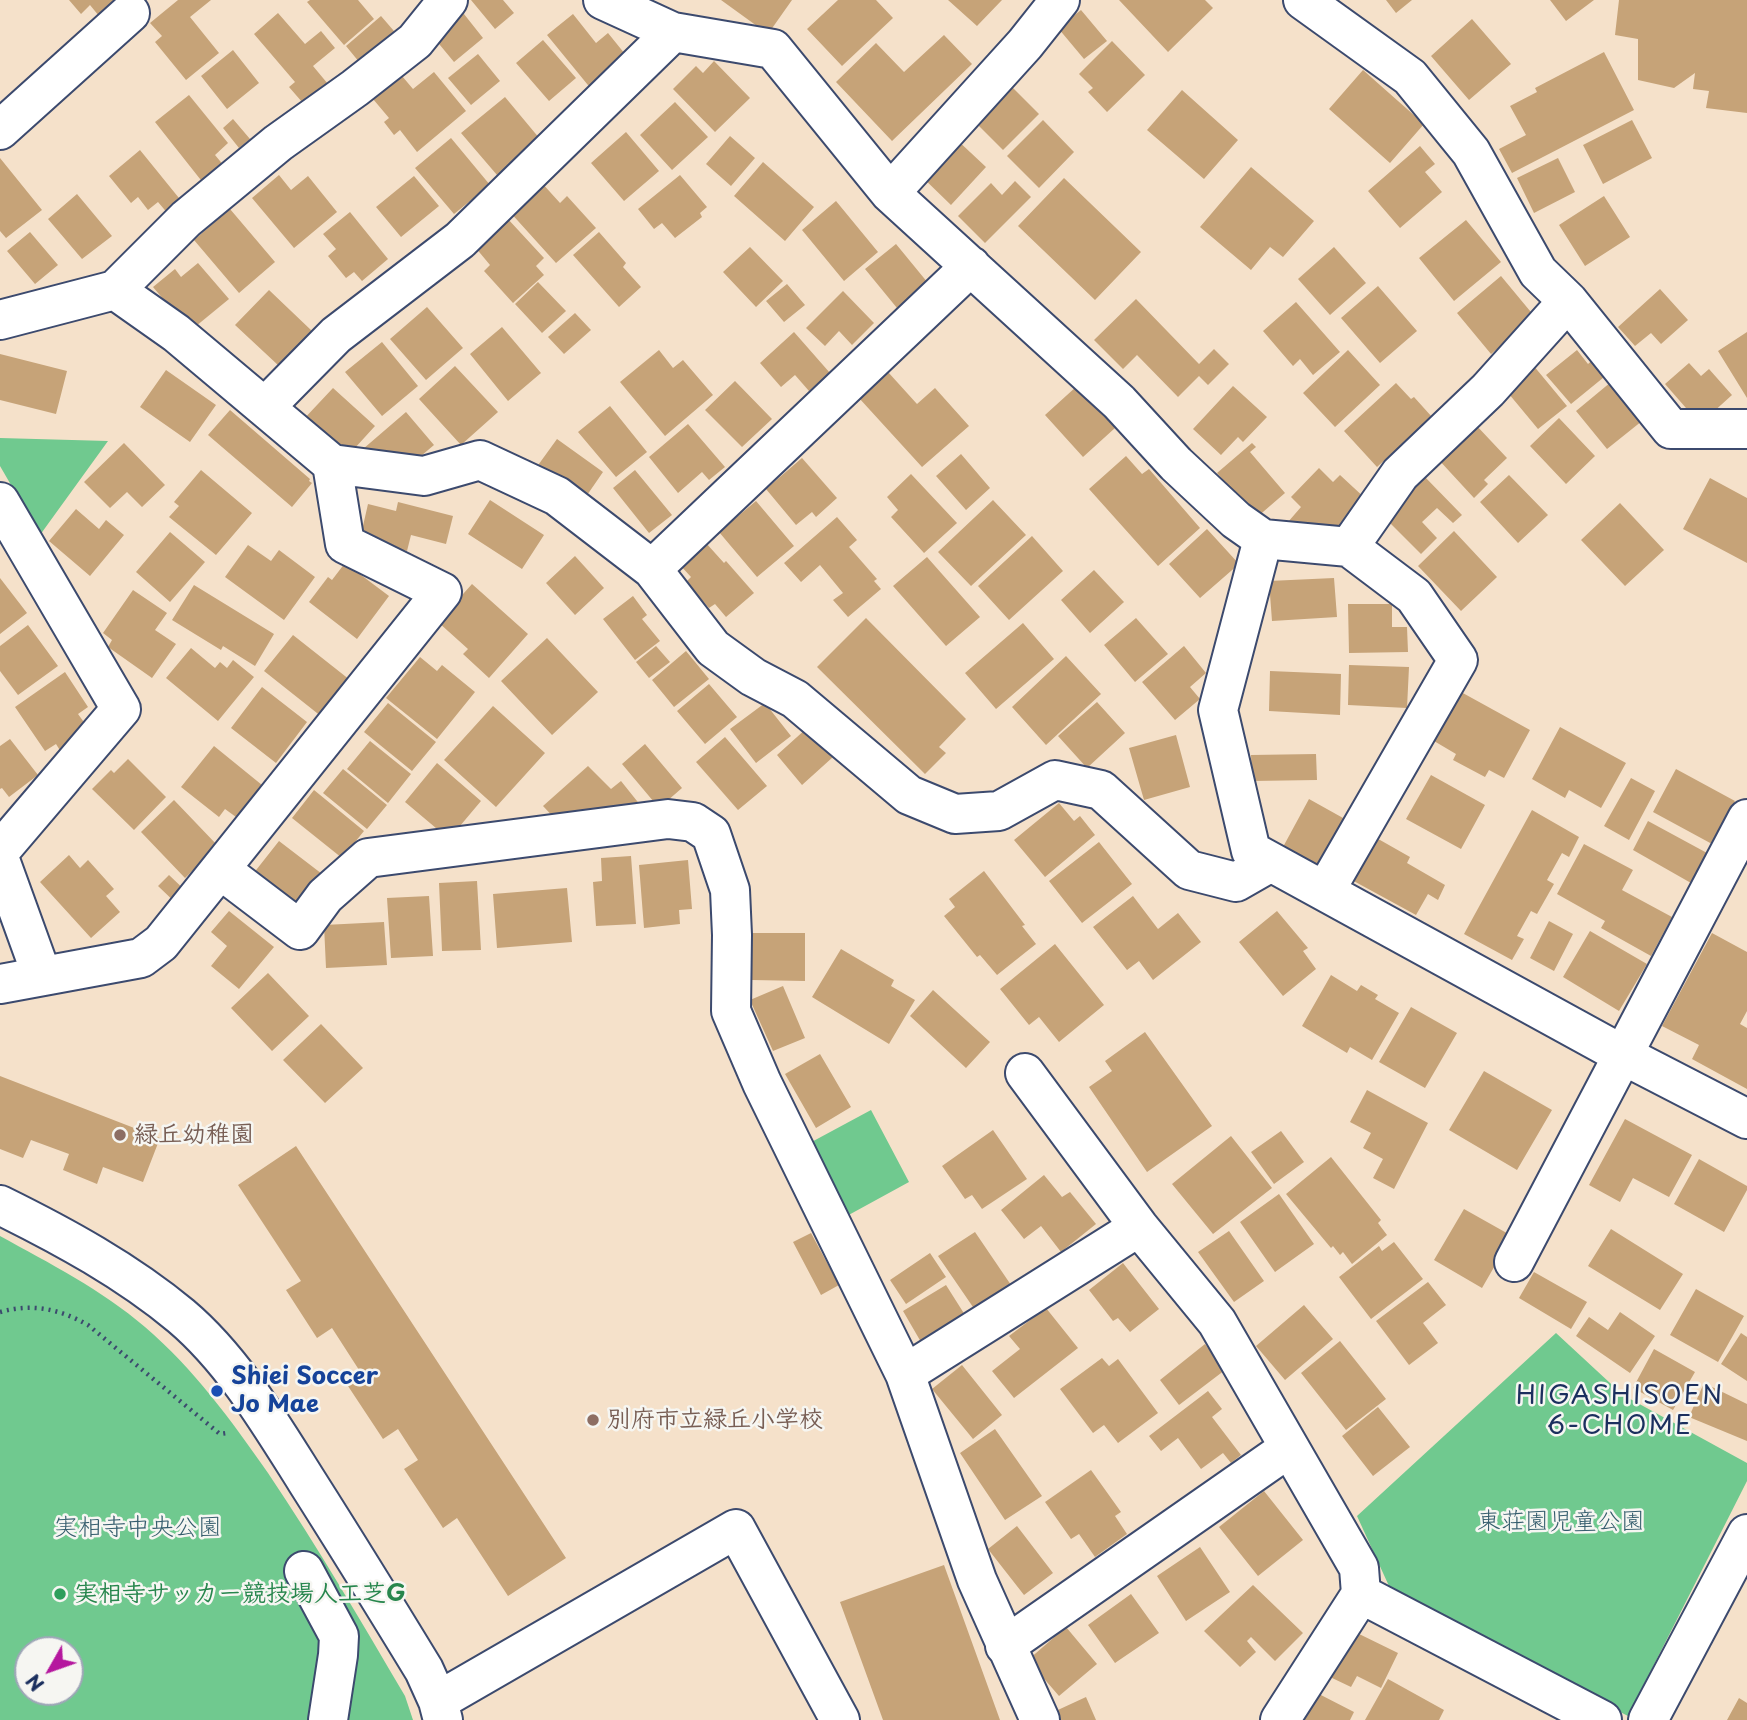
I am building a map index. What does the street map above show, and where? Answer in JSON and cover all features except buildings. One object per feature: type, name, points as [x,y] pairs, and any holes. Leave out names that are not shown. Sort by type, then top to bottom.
[{"type":"street","points":[[0,320],[115,290],[186,219],[278,143],[415,41],[448,0]]},
{"type":"street","points":[[603,0],[673,32],[773,50],[890,192],[1119,402],[1177,464],[1236,520],[1263,538],[1349,547],[1414,596],[1458,660],[1325,891]]},
{"type":"street","points":[[890,192],[1025,44],[1060,0]]},
{"type":"street","points":[[1303,0],[1410,77],[1471,152],[1538,272],[1568,301],[1671,429],[1747,429]]},
{"type":"street","points":[[0,130],[130,13]]},
{"type":"street","points":[[265,407],[337,335],[460,240],[673,32]]},
{"type":"street","points":[[652,569],[971,266]]},
{"type":"street","points":[[115,290],[176,333],[332,464],[424,476],[480,460],[557,496],[652,569],[713,648],[753,677],[795,699],[908,795],[955,814],[999,811],[1055,780],[1101,790],[1189,870],[1236,882],[1272,862]]},
{"type":"street","points":[[1349,547],[1400,474],[1488,390],[1568,301]]},
{"type":"street","points":[[0,984],[141,958],[161,943],[442,592],[345,544],[332,464]]},
{"type":"street","points":[[0,502],[121,709],[0,852]]},
{"type":"street","points":[[1263,538],[1218,710],[1251,851],[1623,1055],[1747,1119]]},
{"type":"street","points":[[221,870],[300,930],[325,896],[368,858],[668,819],[693,822],[711,834],[730,890],[731,1011],[762,1083],[905,1374],[953,1504],[977,1580],[1040,1720]]},
{"type":"street","points":[[1514,1262],[1747,819]]},
{"type":"street","points":[[0,860],[42,976]]},
{"type":"street","points":[[1025,1073],[1139,1227],[1217,1322],[1359,1568],[1361,1594],[1280,1720]]},
{"type":"street","points":[[0,1205],[130,1277],[182,1317],[225,1362],[278,1436],[350,1550],[424,1670],[441,1711],[736,1529],[840,1720]]},
{"type":"street","points":[[905,1374],[1139,1227]]},
{"type":"street","points":[[1005,1646],[1289,1448]]},
{"type":"street","points":[[1648,1720],[1747,1534]]},
{"type":"street","points":[[304,1571],[339,1636],[328,1720]]},
{"type":"street","points":[[1361,1594],[1602,1720]]},
{"type":"path","points":[[0,1312],[29,1307],[70,1315],[88,1325],[220,1434],[228,1433]]},
{"type":"green space","points":[[0,438],[108,441],[40,535],[0,466]]},
{"type":"green space","points":[[871,1110],[909,1182],[845,1217],[806,1145]]},
{"type":"green space","name":"実相寺中央公園","points":[[0,1236],[111,1301],[163,1343],[196,1378],[254,1453],[304,1528],[405,1696],[413,1720],[0,1720]]},
{"type":"green space","name":"東荘園児童公園","points":[[1556,1333],[1623,1395],[1747,1463],[1747,1481],[1628,1716],[1394,1597],[1357,1516]]},
{"type":"place","name":"緑丘幼稚園","points":[[120,1135]]},
{"type":"place","name":"Shiei Soccer Jo Mae","points":[[217,1391]]},
{"type":"place","name":"別府市立緑丘小学校","points":[[593,1420]]},
{"type":"place","name":"実相寺サッカー競技場人工芝G","points":[[60,1594]]},
{"type":"district","name":"HIGASHISOEN 6-CHOME","points":[[1620,1412]]}]
